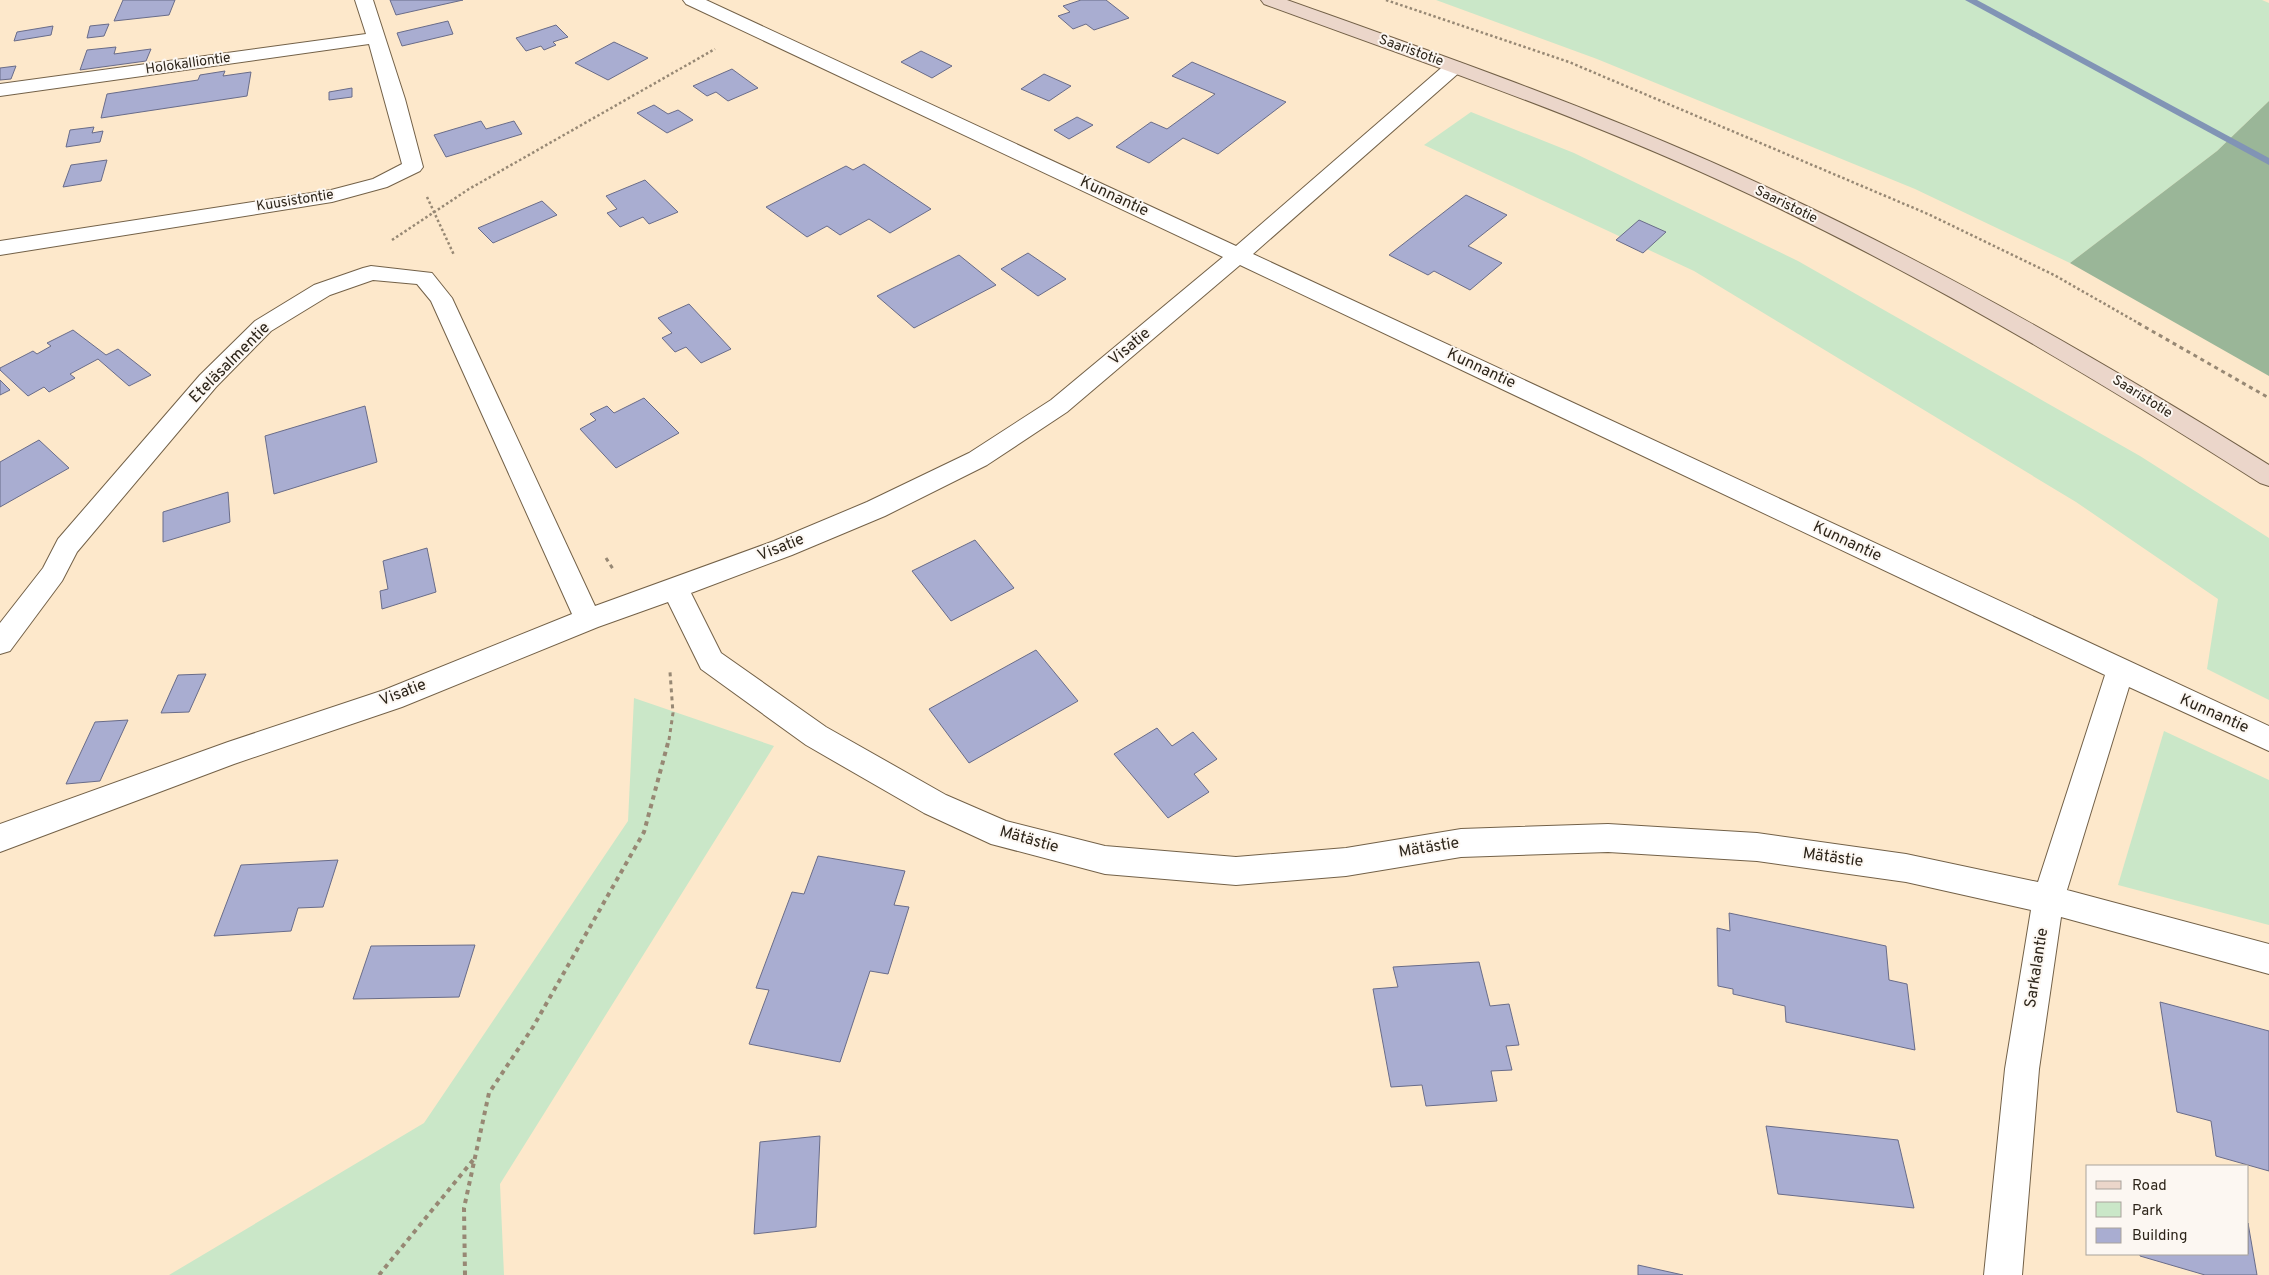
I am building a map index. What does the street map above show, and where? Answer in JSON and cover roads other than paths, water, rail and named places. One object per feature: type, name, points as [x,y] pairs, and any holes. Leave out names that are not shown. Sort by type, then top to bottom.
[{"type":"main road","name":"Saaristotie","points":[[1270,0],[1602,122],[1728,177],[1850,236],[1978,303],[2112,379],[2269,477]]},
{"type":"street","name":"Kuusistontie","points":[[0,248],[332,196],[380,182],[413,167],[395,99],[364,0]]},
{"type":"street","name":"Kunnantie","points":[[692,0],[1239,255],[2120,671],[2269,739]]},
{"type":"street","name":"Holokalliontie","points":[[0,90],[375,38]]},
{"type":"street","name":"Visatie","points":[[0,838],[228,754],[392,699],[588,619],[783,548],[876,508],[978,459],[1058,406],[1239,255],[1454,67]]},
{"type":"street","name":"Eteläsalmentie","points":[[0,643],[53,574],[67,546],[208,381],[263,326],[322,290],[371,273],[424,278],[441,298],[588,619]]},
{"type":"street","name":"Mätästie","points":[[675,588],[711,661],[816,736],[935,804],[1002,834],[1105,860],[1236,871],[1346,862],[1461,843],[1608,838],[1757,847],[1906,868],[2048,899],[2269,959]]},
{"type":"street","name":"Sarkalantie","points":[[2003,1275],[2022,1069],[2048,899],[2120,671]]},
{"type":"waterway","points":[[1970,0],[2269,162]]}]
